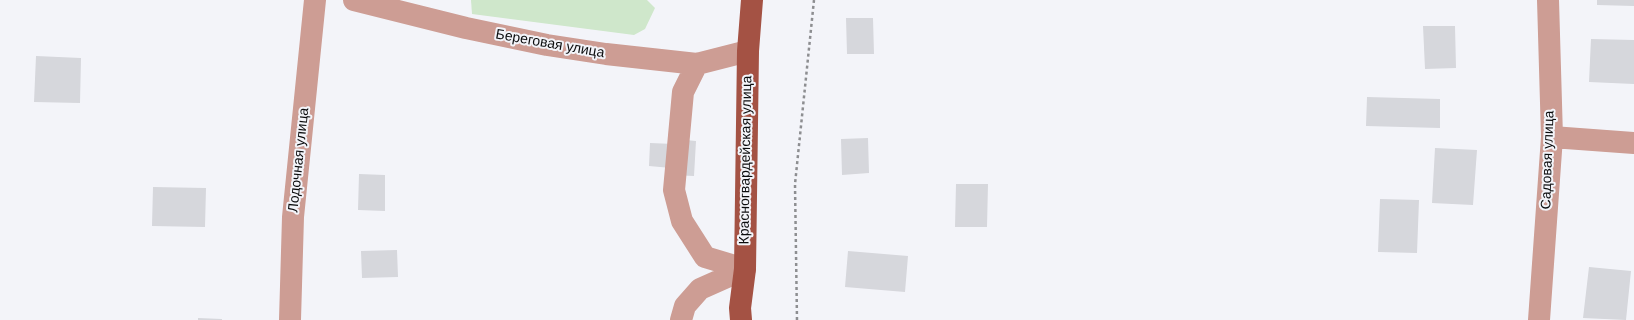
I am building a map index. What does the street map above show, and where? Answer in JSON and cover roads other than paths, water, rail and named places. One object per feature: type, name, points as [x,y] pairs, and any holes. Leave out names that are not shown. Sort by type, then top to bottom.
[{"type":"main road","name":"Красногвардейская улица","points":[[741,320],[740,308],[745,269],[748,51],[752,0]]},
{"type":"street","name":"Лодочная улица","points":[[290,320],[293,217],[316,0]]},
{"type":"street","name":"Береговая улица","points":[[354,0],[466,28],[546,45],[606,54],[697,64],[748,51]]},
{"type":"street","name":"Садовая улица","points":[[1539,320],[1552,137],[1548,0]]},
{"type":"street","points":[[697,64],[683,92],[674,190],[682,221],[705,257],[745,269]]},
{"type":"street","points":[[1552,137],[1634,143]]},
{"type":"street","points":[[681,320],[685,306],[700,289],[745,269]]}]
